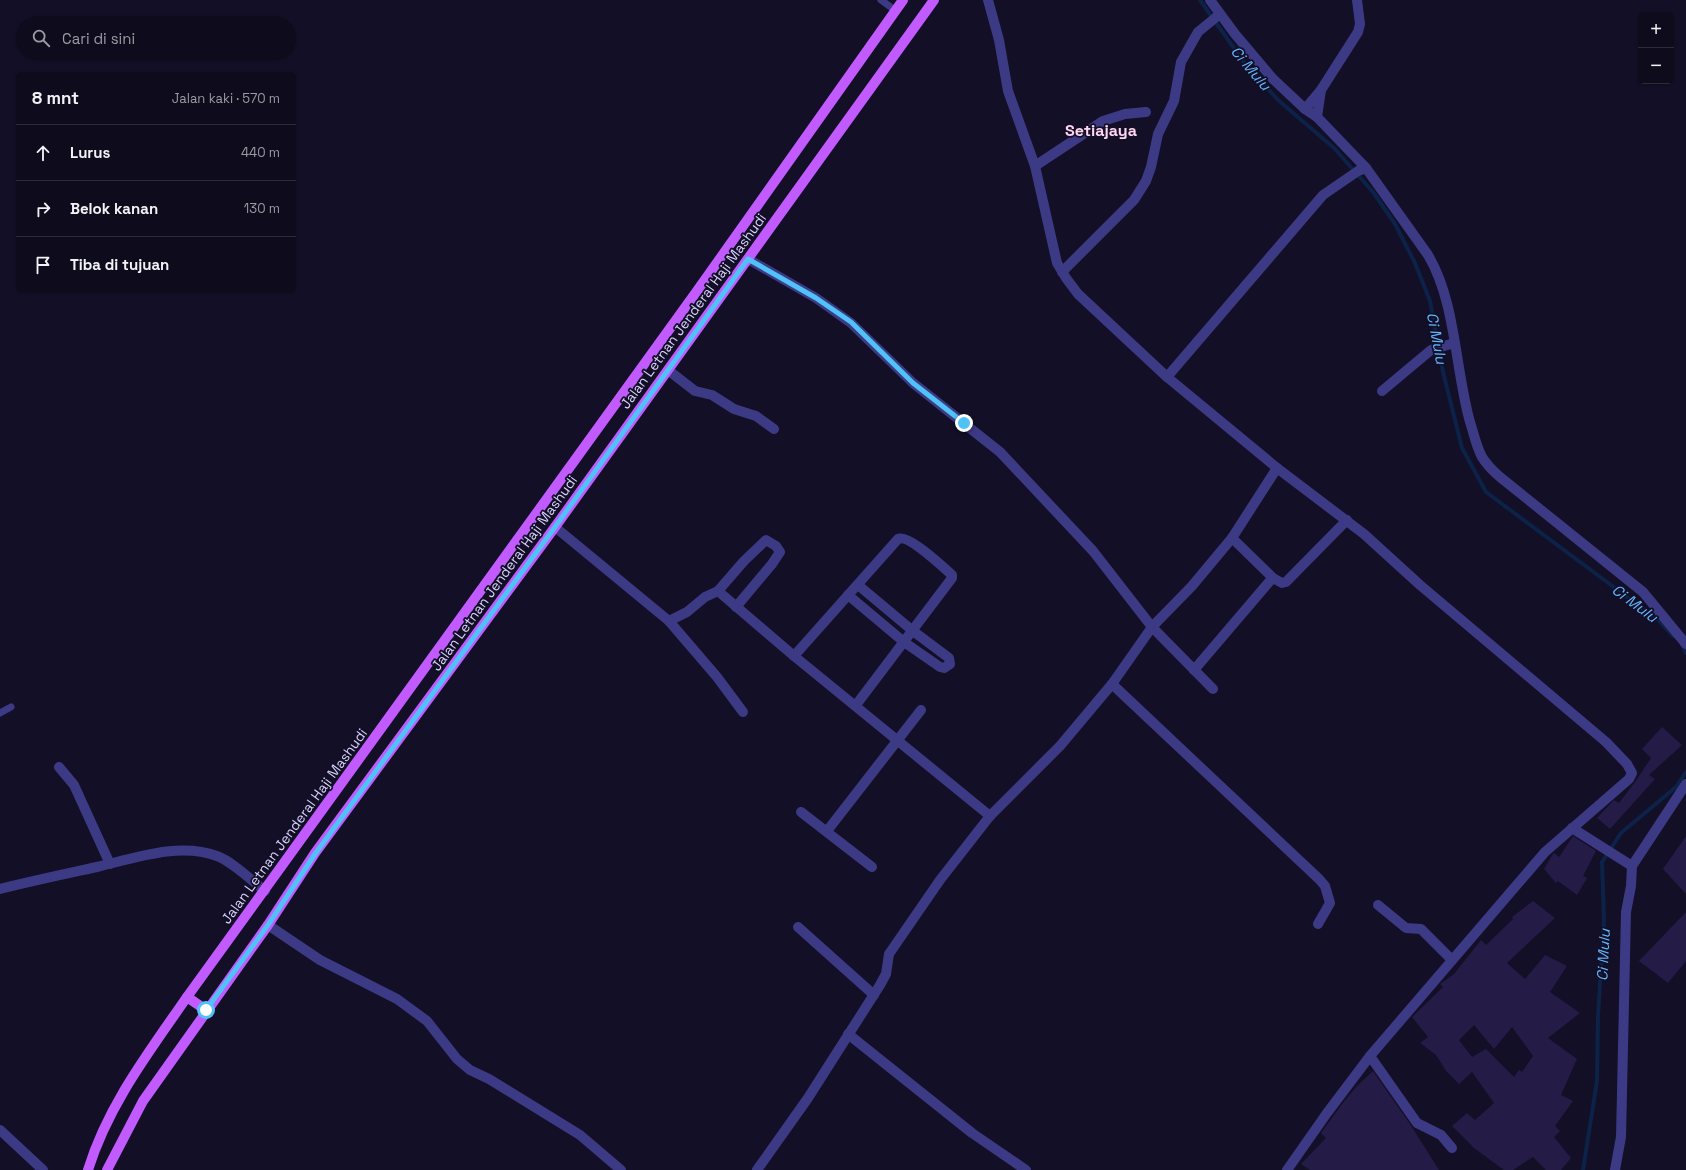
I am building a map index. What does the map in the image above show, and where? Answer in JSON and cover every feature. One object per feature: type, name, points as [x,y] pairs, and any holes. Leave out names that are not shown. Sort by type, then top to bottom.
[{"type":"main road","name":"Jalan Letnan Jenderal Haji Mashudi","points":[[88,1170],[100,1136],[119,1099],[187,997],[266,891],[332,795],[706,278],[903,0]]},
{"type":"main road","name":"Jalan Letnan Jenderal Haji Mashudi","points":[[107,1170],[143,1101],[206,1010],[268,925],[315,854],[555,527],[934,0]]},
{"type":"main road","points":[[187,997],[206,1010]]},
{"type":"street","points":[[988,0],[999,40],[1008,91],[1035,166],[1049,234],[1057,263],[1078,294],[1167,377],[1277,468],[1347,520],[1420,585],[1606,742],[1627,764],[1632,773],[1629,779],[1546,852],[1452,960],[1370,1056],[1287,1170]]},
{"type":"street","points":[[1210,0],[1214,18],[1273,79],[1305,109],[1317,117],[1362,170],[1434,265],[1444,292],[1466,408],[1477,447],[1489,466],[1500,477],[1643,592],[1686,644]]},
{"type":"street","points":[[1305,109],[1321,90],[1358,32],[1360,24],[1357,0]]},
{"type":"street","points":[[1062,272],[1134,200],[1146,181],[1152,167],[1158,134],[1174,101],[1181,62],[1192,39],[1214,18]]},
{"type":"street","points":[[1317,117],[1321,90]]},
{"type":"street","points":[[1035,166],[1103,121],[1125,114],[1146,112]]},
{"type":"street","points":[[1167,377],[1323,195],[1362,170]]},
{"type":"street","points":[[748,259],[816,298],[851,322],[913,383],[1000,452],[1093,551],[1152,628],[1213,689]]},
{"type":"street","points":[[1382,391],[1431,350],[1454,342]]},
{"type":"street","points":[[668,370],[695,391],[712,395],[734,409],[756,416],[774,429]]},
{"type":"street","points":[[757,1170],[808,1098],[885,978],[889,954],[932,891],[990,816],[1060,746],[1112,684],[1152,628],[1192,586],[1232,538],[1277,468]]},
{"type":"street","points":[[1232,538],[1273,578],[1282,583],[1286,582],[1347,520]]},
{"type":"street","points":[[555,527],[669,621],[717,677],[743,712]]},
{"type":"street","points":[[794,656],[893,544],[902,537],[917,546],[953,577],[950,584],[856,706]]},
{"type":"street","points":[[669,621],[687,612],[705,597],[718,592],[744,561],[766,540],[776,546],[780,552],[772,564],[736,607]]},
{"type":"street","points":[[1194,670],[1273,578]]},
{"type":"street","points":[[848,595],[904,642],[944,668],[950,664],[950,658],[913,631],[858,585]]},
{"type":"street","points":[[718,592],[897,741],[990,816]]},
{"type":"street","points":[[1112,684],[1319,879],[1325,886],[1330,903],[1318,924]]},
{"type":"street","points":[[827,831],[921,710]]},
{"type":"street","points":[[59,766],[74,785],[110,864]]},
{"type":"street","points":[[1615,1170],[1621,1137],[1626,912],[1631,886],[1632,866],[1686,784]]},
{"type":"street","points":[[801,812],[872,867]]},
{"type":"street","points":[[1572,828],[1632,866]]},
{"type":"street","points":[[0,889],[157,853],[202,852],[230,861],[241,872],[266,891]]},
{"type":"street","points":[[1378,905],[1406,928],[1421,929],[1452,960]]},
{"type":"street","points":[[268,925],[320,960],[397,999],[427,1021],[457,1059],[470,1070],[580,1135],[621,1170]]},
{"type":"street","points":[[798,927],[874,995]]},
{"type":"street","points":[[848,1034],[972,1133],[1026,1170]]},
{"type":"street","points":[[1370,1056],[1417,1122],[1441,1135],[1452,1148]]},
{"type":"street","points":[[0,1130],[43,1170]]},
{"type":"lane","points":[[881,0],[896,11]]},
{"type":"lane","points":[[0,713],[11,707]]},
{"type":"building","points":[[1662,727],[1682,745],[1649,775],[1655,779],[1610,829],[1597,818],[1614,800],[1619,803],[1635,782],[1651,758],[1642,749]]},
{"type":"building","points":[[1573,836],[1596,851],[1583,876],[1587,878],[1577,895],[1558,881],[1556,883],[1544,869],[1554,853],[1559,857]]},
{"type":"building","points":[[1686,836],[1686,894],[1663,869]]},
{"type":"building","points":[[1533,901],[1555,918],[1507,963],[1525,979],[1545,955],[1567,966],[1550,992],[1580,1013],[1548,1038],[1577,1059],[1561,1095],[1573,1101],[1555,1126],[1560,1131],[1554,1137],[1571,1158],[1561,1170],[1546,1170],[1533,1157],[1513,1170],[1504,1170],[1474,1148],[1452,1126],[1467,1113],[1475,1120],[1494,1103],[1472,1072],[1459,1084],[1446,1071],[1436,1055],[1420,1043],[1428,1037],[1412,1017],[1443,987],[1440,984],[1454,974],[1481,940],[1486,945],[1513,919],[1512,917]],"holes":[[[1474,1025],[1494,1049],[1512,1027],[1533,1056],[1522,1072],[1519,1070],[1514,1077],[1486,1049],[1472,1057],[1459,1040]]]},
{"type":"building","points":[[1686,912],[1686,961],[1668,983],[1639,961]]},
{"type":"building","points":[[1373,1071],[1410,1124],[1439,1170],[1310,1170],[1301,1164],[1326,1138],[1321,1133],[1342,1104],[1357,1086]]},
{"type":"waterway","name":"Ci Mulu","points":[[1200,0],[1243,61],[1278,100],[1334,148],[1373,192],[1395,224],[1415,263],[1430,301],[1443,372],[1462,448],[1486,492],[1658,620],[1673,636]]},
{"type":"waterway","name":"Ci Mulu","points":[[1682,645],[1686,653]]},
{"type":"waterway","name":"Ci Mulu","points":[[1583,1170],[1597,1081],[1598,1016],[1604,919],[1602,862],[1621,833],[1676,787],[1686,772]]},
{"type":"district","name":"Setiajaya","points":[[1101,130]]},
{"type":"route","points":[[206,1010],[268,925],[315,854],[555,527],[748,259],[816,298],[851,322],[913,383],[964,423]]}]
